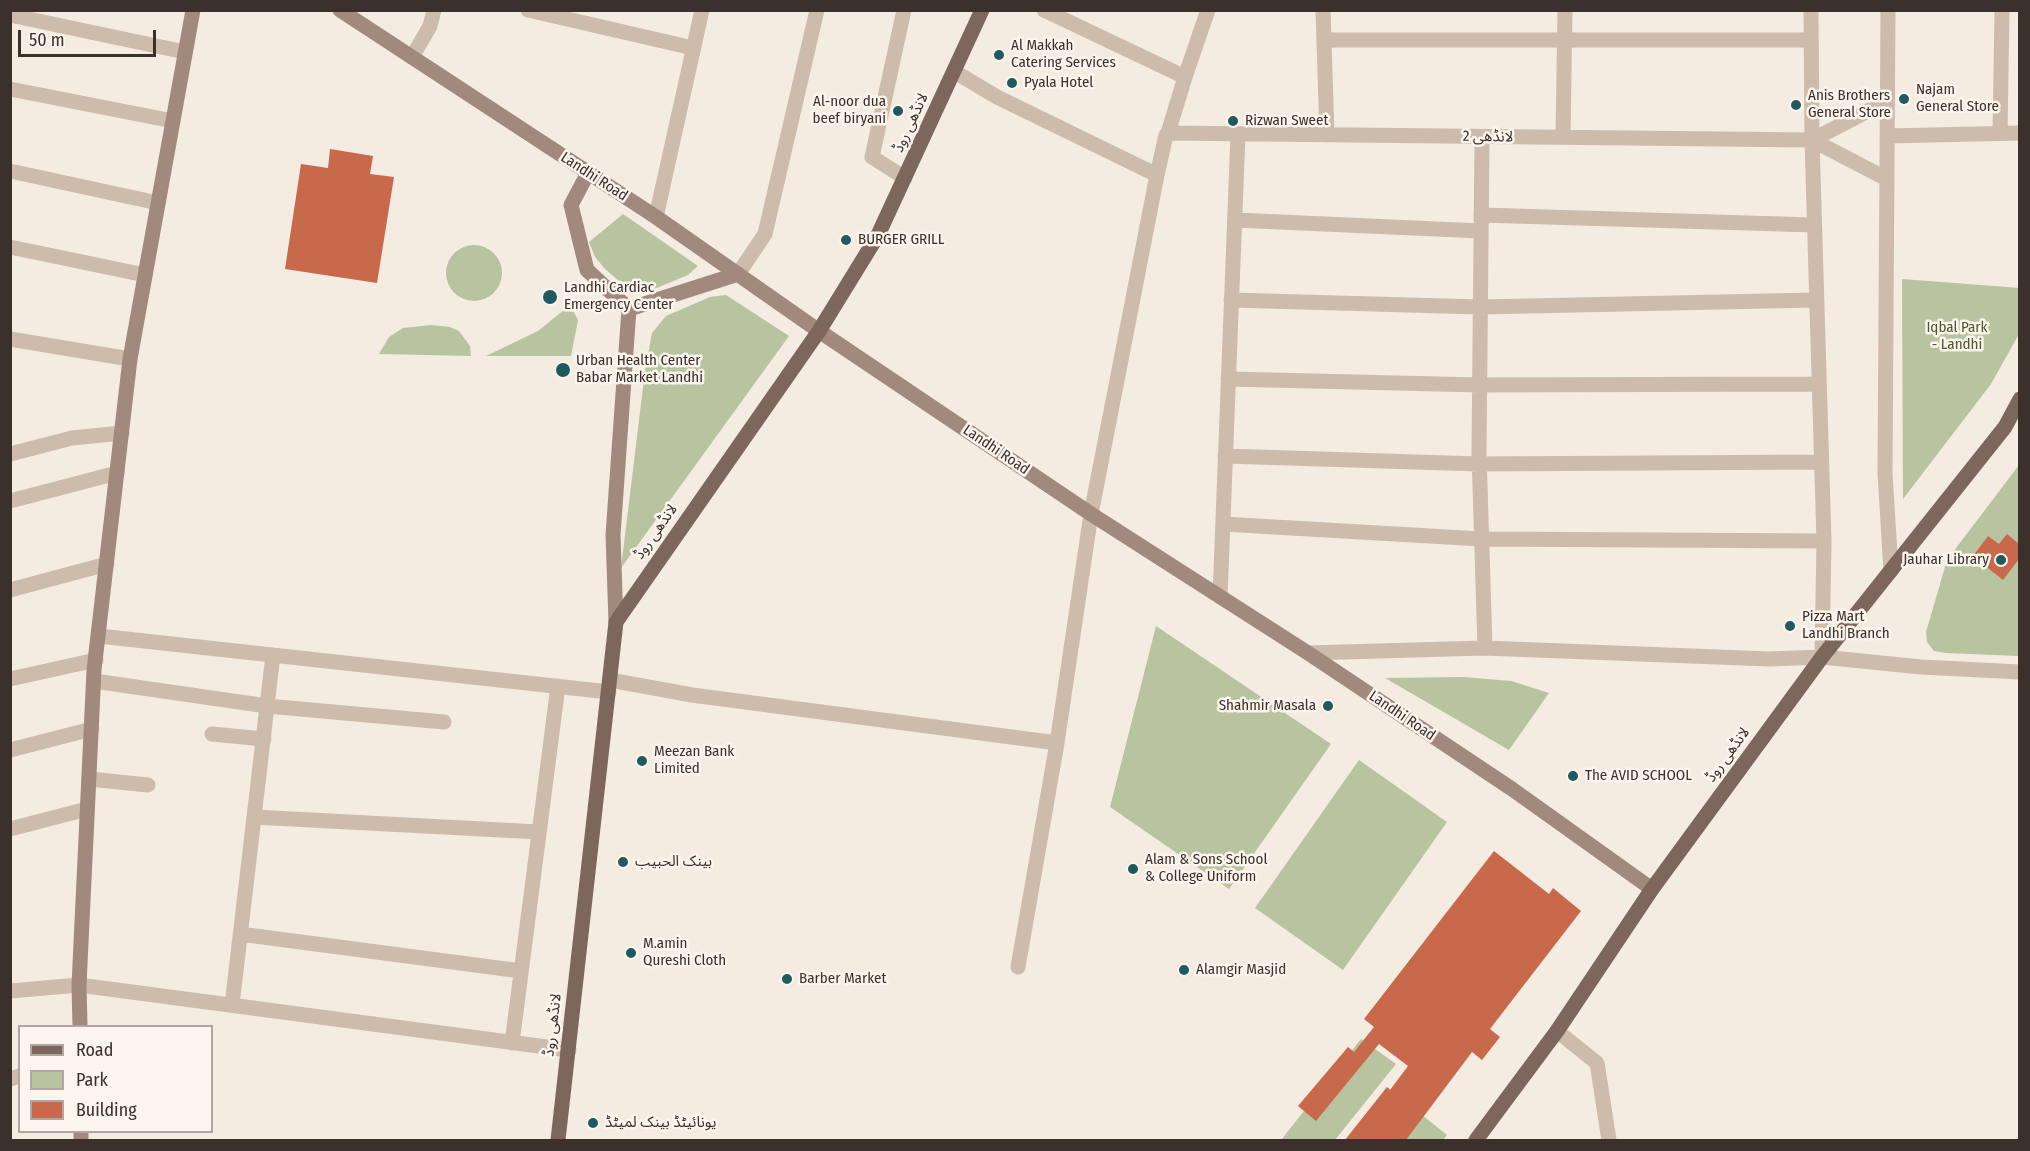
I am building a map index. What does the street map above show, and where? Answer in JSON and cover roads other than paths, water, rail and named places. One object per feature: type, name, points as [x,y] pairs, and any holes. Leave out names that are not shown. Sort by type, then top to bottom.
[{"type":"main road","name":"لانڈھی روڈ","points":[[558,1140],[616,621],[819,331],[878,235],[982,10]]},
{"type":"main road","name":"لانڈھی روڈ","points":[[1476,1140],[1557,1031],[1652,889],[1822,657],[2005,427],[2019,399]]},
{"type":"street","points":[[80,1025],[79,985],[96,660],[130,359],[193,10]]},
{"type":"street","points":[[412,57],[430,26],[434,10]]},
{"type":"street","points":[[528,10],[591,17],[693,48]]},
{"type":"street","points":[[656,217],[702,10]]},
{"type":"street","points":[[629,309],[738,274],[765,234],[817,10]]},
{"type":"street","points":[[904,10],[872,157],[905,178]]},
{"type":"street","points":[[1044,10],[1185,76]]},
{"type":"street","points":[[1018,967],[1057,743],[1090,514],[1157,175],[1167,134],[1208,10]]},
{"type":"street","points":[[1323,10],[1327,135]]},
{"type":"street","points":[[1563,137],[1565,10]]},
{"type":"street","points":[[1811,10],[1814,225],[1824,541],[1822,657]]},
{"type":"street","points":[[1888,10],[1885,472],[1891,571]]},
{"type":"street","points":[[2000,133],[2002,10]]},
{"type":"street","name":"Landhi Road","points":[[346,12],[656,217],[819,331],[1090,514],[1308,653],[1512,789],[1652,889]]},
{"type":"street","points":[[10,15],[185,52]]},
{"type":"street","points":[[1324,40],[1811,40]]},
{"type":"street","points":[[955,72],[997,97],[1157,175]]},
{"type":"street","points":[[10,89],[173,120]]},
{"type":"street","points":[[1812,140],[1887,101]]},
{"type":"street","points":[[1887,136],[2019,133]]},
{"type":"street","name":"لانڈھی 2","points":[[1167,134],[1812,140]]},
{"type":"street","points":[[1220,597],[1238,134]]},
{"type":"street","points":[[1482,136],[1479,464],[1485,648]]},
{"type":"street","points":[[1812,140],[1887,179]]},
{"type":"street","points":[[10,171],[158,203]]},
{"type":"street","points":[[588,173],[571,205],[587,270],[629,309]]},
{"type":"street","points":[[1235,220],[1814,225]]},
{"type":"street","points":[[10,247],[145,275]]},
{"type":"street","points":[[1231,300],[1480,307],[1816,300]]},
{"type":"street","points":[[616,621],[613,535],[629,309]]},
{"type":"street","points":[[14,343],[130,359]]},
{"type":"street","points":[[1228,379],[1480,385],[1819,384]]},
{"type":"street","points":[[10,454],[72,438],[122,433]]},
{"type":"street","points":[[1225,456],[1479,464],[1821,462]]},
{"type":"street","points":[[10,501],[117,473]]},
{"type":"street","points":[[1223,524],[1481,539],[1824,541]]},
{"type":"street","points":[[10,590],[107,564]]},
{"type":"street","points":[[99,636],[558,687],[610,686],[693,695],[1057,743]]},
{"type":"street","points":[[1308,653],[1485,648],[1769,659],[1822,657],[1921,667],[2019,672]]},
{"type":"street","points":[[232,1005],[273,655]]},
{"type":"street","points":[[10,679],[96,660]]},
{"type":"street","points":[[94,681],[267,705],[444,722]]},
{"type":"street","points":[[512,1043],[558,687]]},
{"type":"street","points":[[10,750],[92,729]]},
{"type":"street","points":[[212,734],[264,739]]},
{"type":"street","points":[[89,779],[148,785]]},
{"type":"street","points":[[10,829],[87,809]]},
{"type":"street","points":[[254,817],[539,832]]},
{"type":"street","points":[[240,934],[521,970]]},
{"type":"street","points":[[10,991],[79,985],[569,1050]]},
{"type":"street","points":[[1557,1031],[1597,1063],[1609,1140]]},
{"type":"place","name":"Al Makkah Catering Services","points":[[999,55]]},
{"type":"place","name":"Pyala Hotel","points":[[1012,83]]},
{"type":"place","name":"Najam General Store","points":[[1904,99]]},
{"type":"place","name":"Anis Brothers General Store","points":[[1796,105]]},
{"type":"place","name":"Al-noor dua beef biryani","points":[[898,111]]},
{"type":"place","name":"Rizwan Sweet","points":[[1233,121]]},
{"type":"place","name":"BURGER GRILL","points":[[846,240]]},
{"type":"place","name":"Landhi Cardiac Emergency Center","points":[[550,297]]},
{"type":"place","name":"Urban Health Center Babar Market Landhi","points":[[563,370]]},
{"type":"place","name":"Jauhar Library","points":[[2001,560]]},
{"type":"place","name":"Pizza Mart Landhi Branch","points":[[1790,626]]},
{"type":"place","name":"Shahmir Masala","points":[[1328,706]]},
{"type":"place","name":"Meezan Bank Limited","points":[[642,761]]},
{"type":"place","name":"The AVID SCHOOL","points":[[1573,776]]},
{"type":"place","name":"بينک الحبيب","points":[[623,862]]},
{"type":"place","name":"Alam & Sons School & College Uniform","points":[[1133,869]]},
{"type":"place","name":"M.amin Qureshi Cloth","points":[[631,953]]},
{"type":"place","name":"Alamgir Masjid","points":[[1184,970]]},
{"type":"place","name":"Barber Market","points":[[787,979]]},
{"type":"place","name":"یونائیٹڈ بینک لمیٹڈ","points":[[593,1123]]},
{"type":"park label","name":"Iqbal Park - Landhi","points":[[1957,336]]}]
